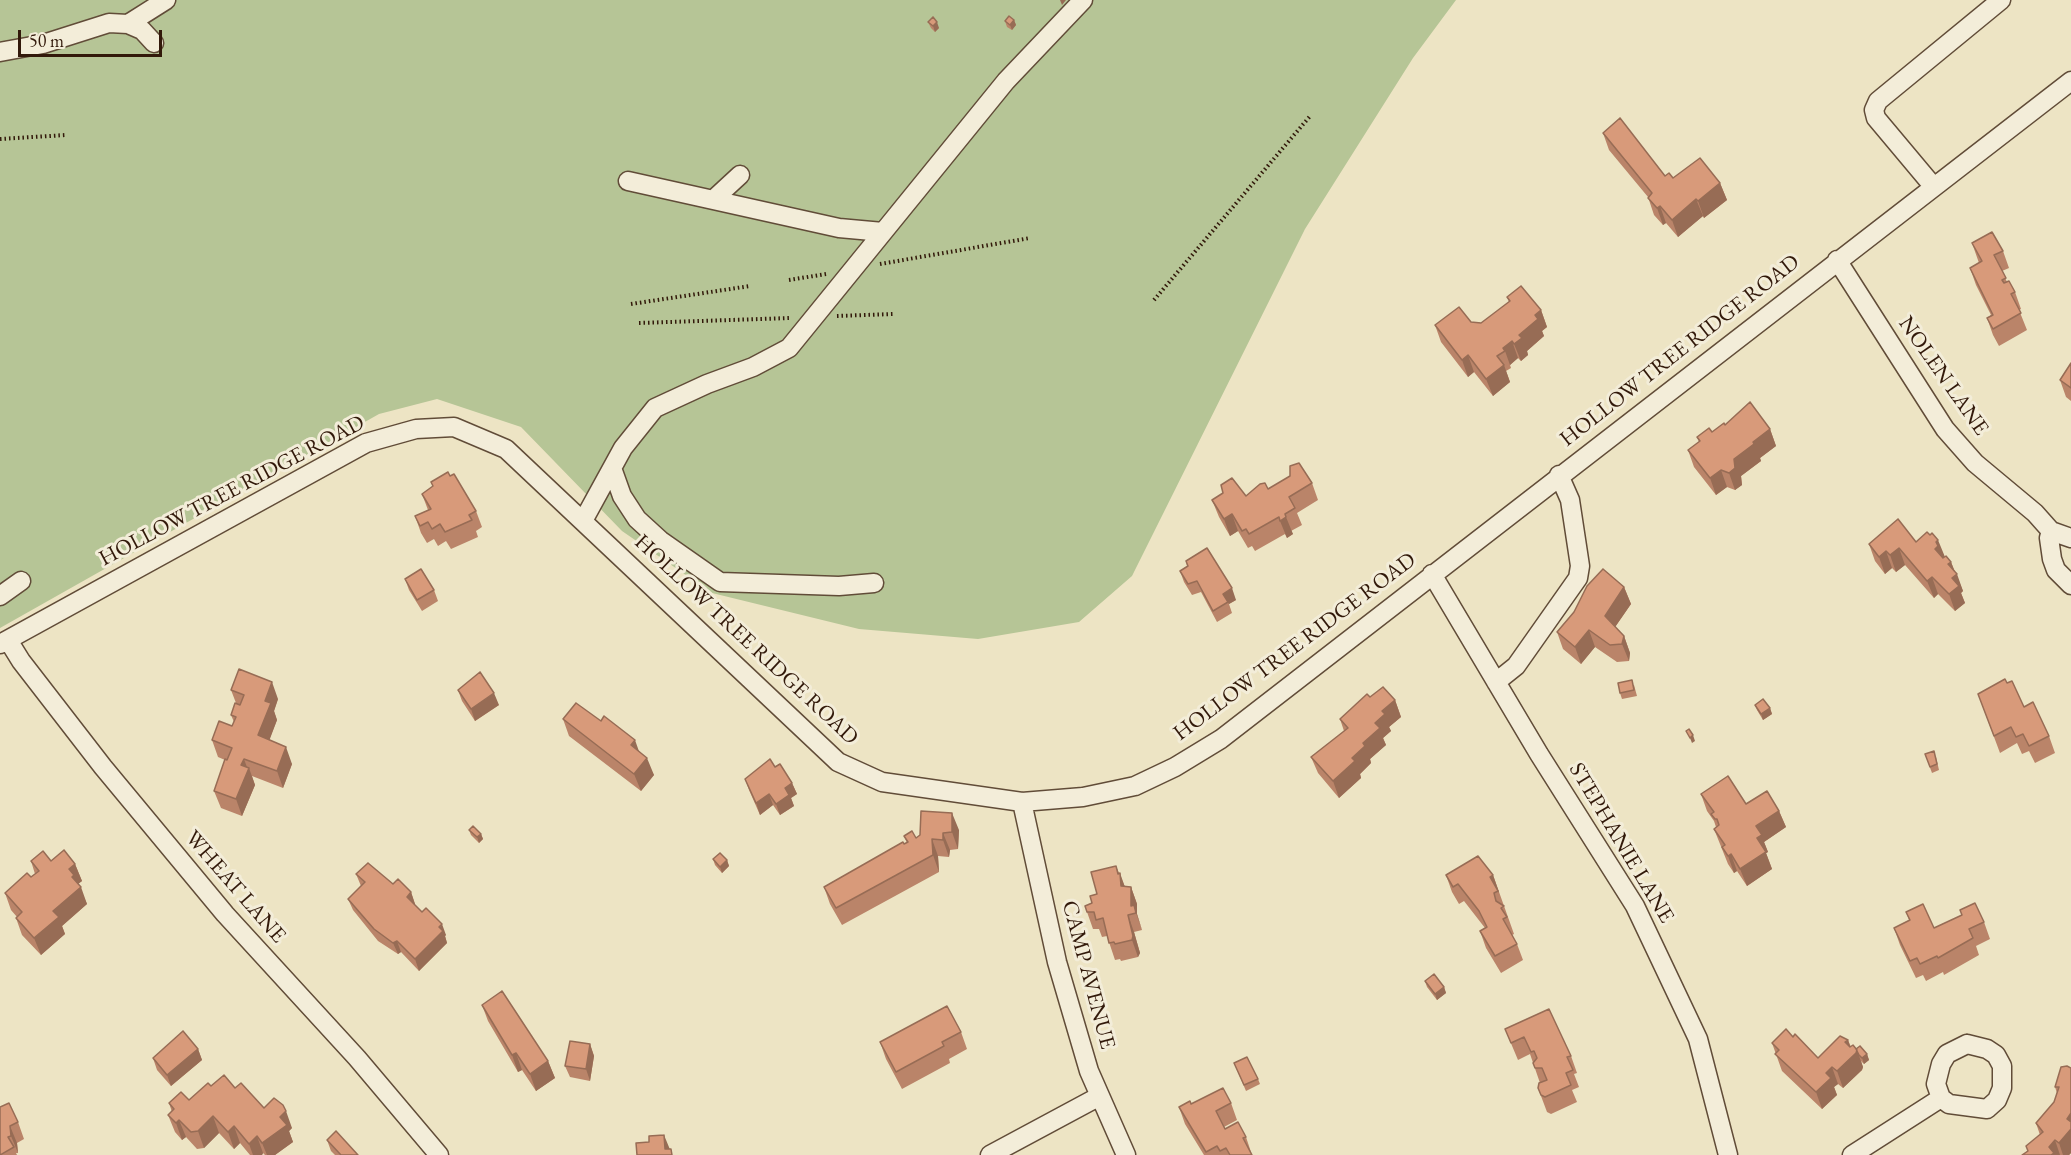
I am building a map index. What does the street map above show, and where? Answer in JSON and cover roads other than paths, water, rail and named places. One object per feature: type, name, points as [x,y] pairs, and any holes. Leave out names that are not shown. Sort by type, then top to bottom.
[{"type":"street","points":[[128,24],[166,0]]},
{"type":"street","points":[[583,521],[623,448],[655,408],[707,384],[753,367],[789,348],[1006,81],[1083,0]]},
{"type":"street","points":[[1933,186],[1876,118],[1874,110],[1878,101],[2001,0]]},
{"type":"street","points":[[0,52],[43,44],[109,23],[128,24],[142,30],[154,43]]},
{"type":"street","name":"HOLLOW TREE RIDGE ROAD","points":[[4,642],[366,443],[416,429],[454,427],[506,449],[838,762],[882,782],[1022,802],[1083,797],[1135,786],[1175,767],[1221,739],[1559,475],[2071,81]]},
{"type":"street","points":[[714,199],[740,175]]},
{"type":"street","points":[[628,181],[839,228],[883,232]]},
{"type":"street","name":"NOLEN LANE","points":[[1837,260],[1945,429],[1975,463],[2035,513],[2051,531],[2071,538]]},
{"type":"street","points":[[612,468],[622,496],[637,519],[660,540],[720,582],[839,586],[874,583]]},
{"type":"street","points":[[1496,682],[1516,666],[1578,578],[1580,566],[1570,500],[1559,475]]},
{"type":"street","points":[[2051,531],[2049,538],[2056,570],[2071,585]]},
{"type":"street","name":"STEPHANIE LANE","points":[[1432,574],[1635,906],[1698,1039],[1728,1155]]},
{"type":"street","points":[[0,596],[21,582]]},
{"type":"street","name":"WHEAT LANE","points":[[4,642],[103,767],[225,914],[357,1058],[439,1155]]},
{"type":"street","name":"CAMP AVENUE","points":[[1022,802],[1057,962],[1098,1097],[1126,1155]]},
{"type":"street","points":[[990,1155],[1098,1097]]},
{"type":"street","points":[[1852,1155],[1941,1098]]}]
